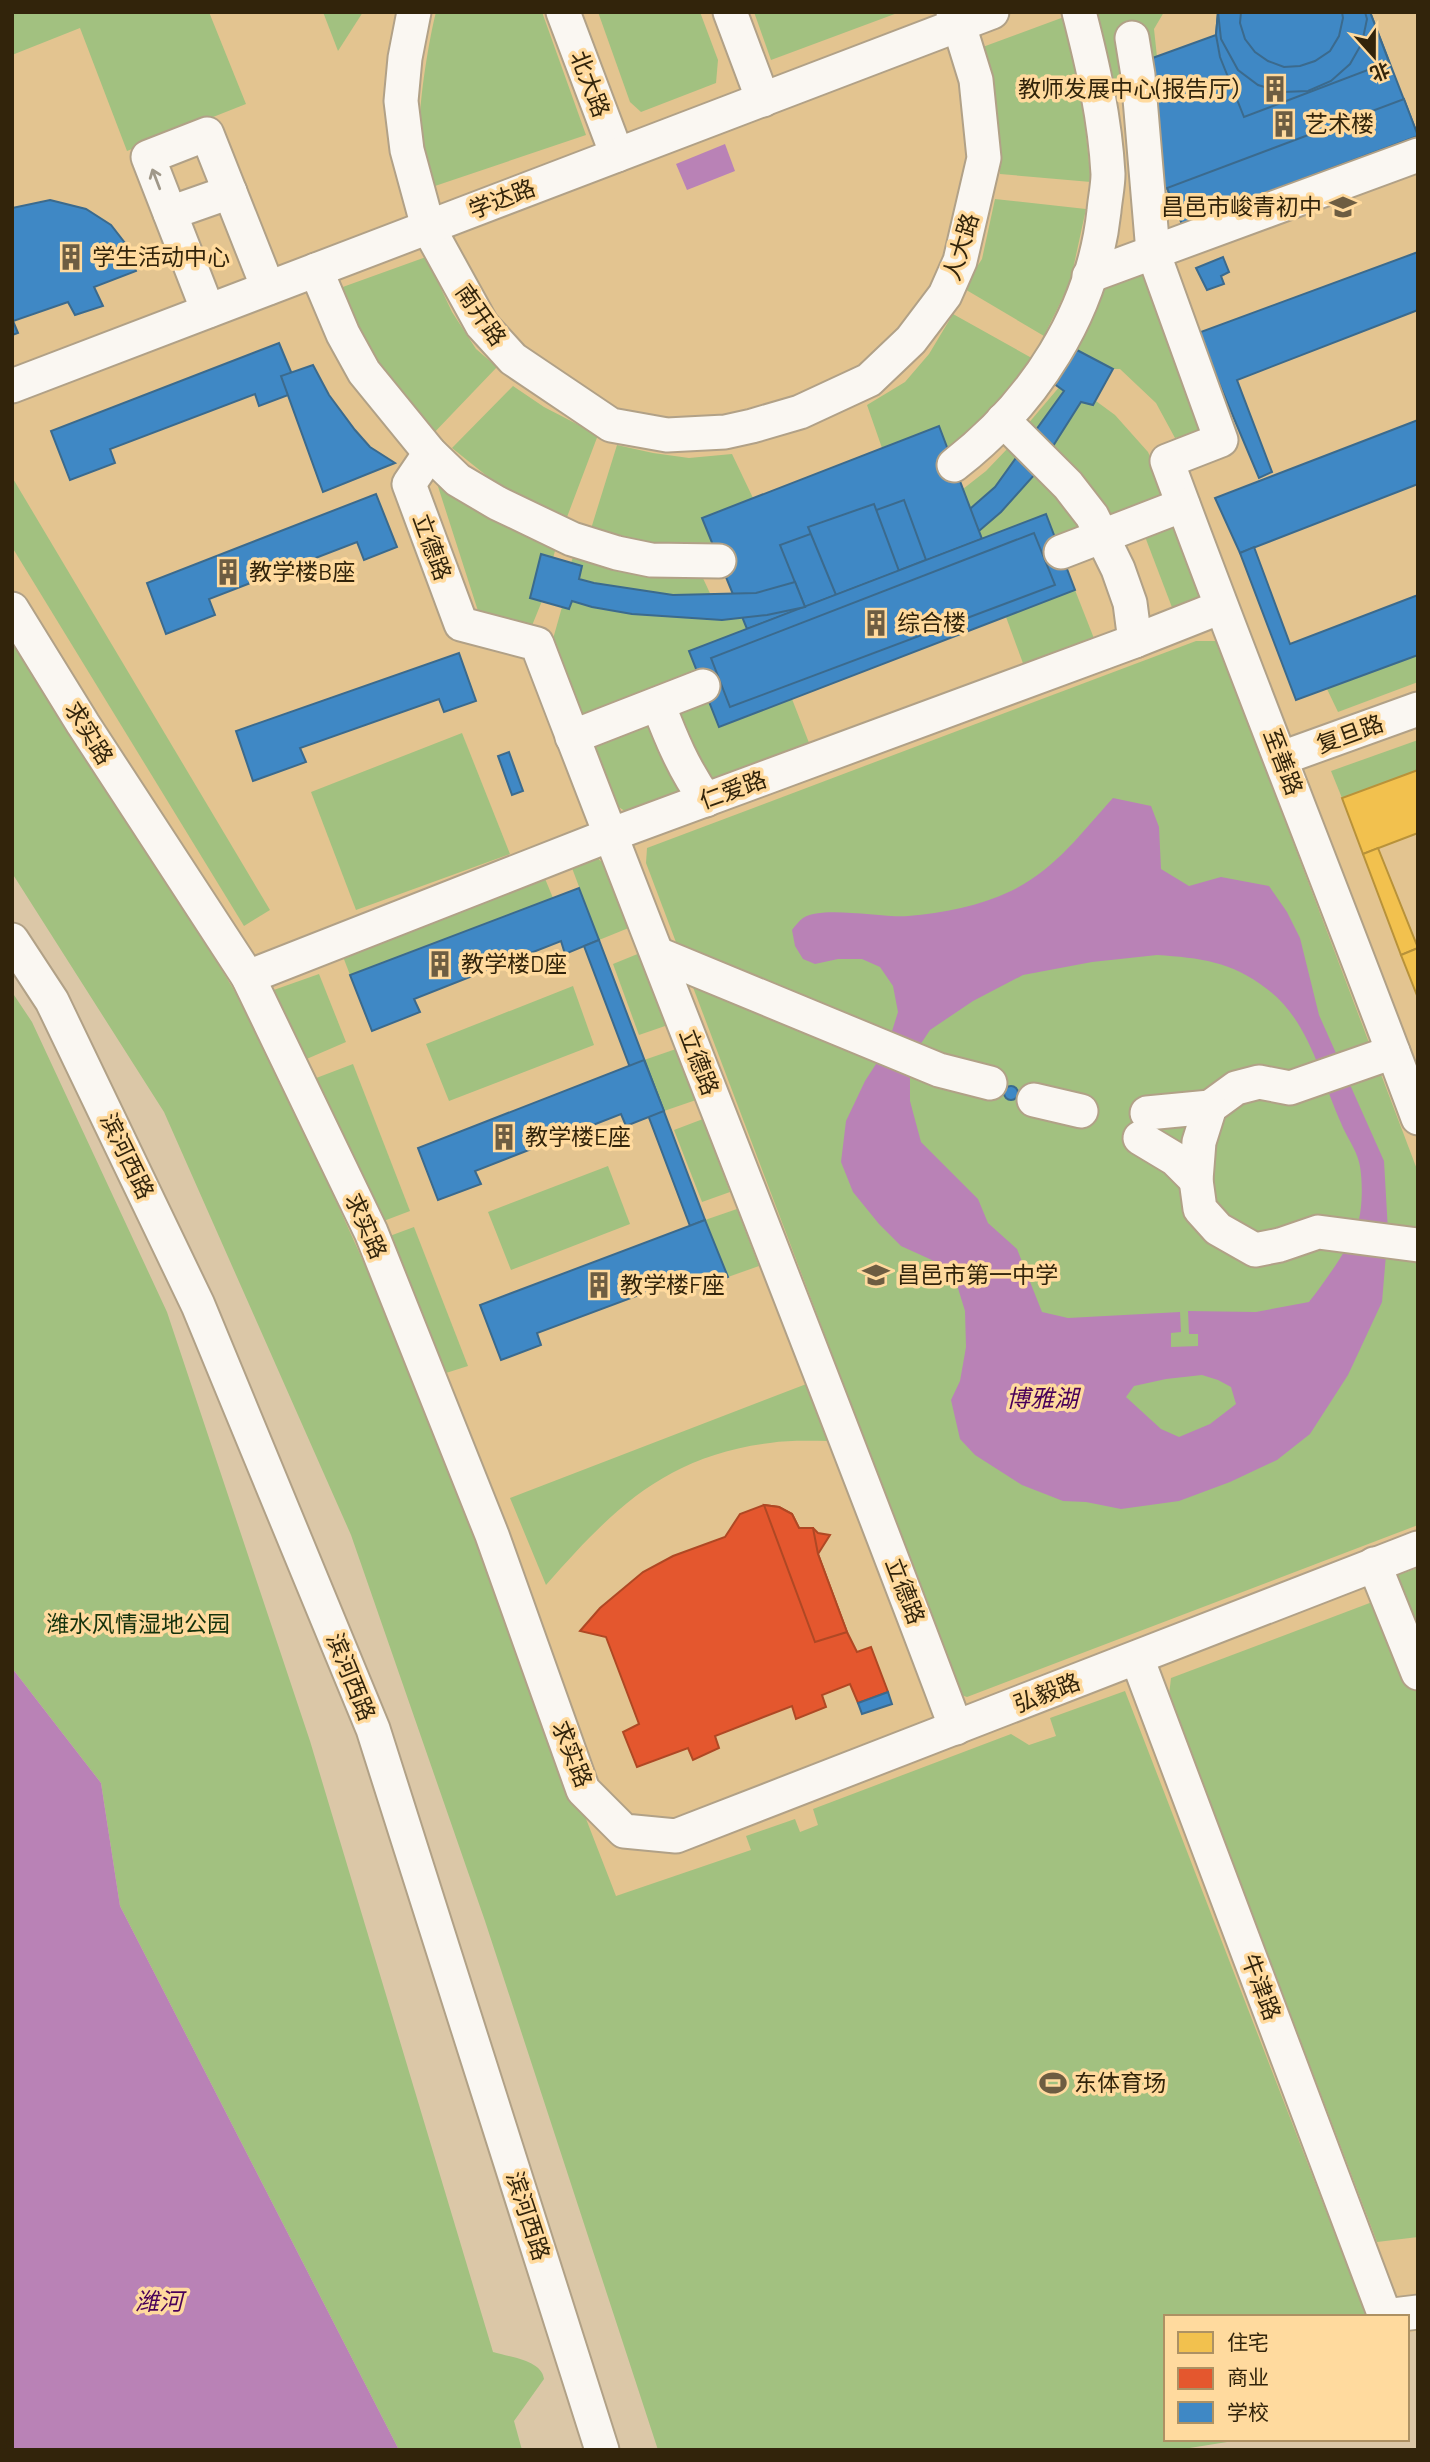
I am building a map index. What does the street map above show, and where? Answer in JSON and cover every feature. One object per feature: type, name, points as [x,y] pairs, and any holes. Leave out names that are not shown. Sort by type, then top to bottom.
[{"type":"street","name":"南开路","points":[[414,12],[405,58],[401,101],[407,150],[428,227],[482,325],[505,350],[550,386],[611,425],[667,435],[725,432],[800,412]]},
{"type":"street","name":"北大路","points":[[563,12],[617,155]]},
{"type":"street","points":[[730,12],[763,100]]},
{"type":"street","name":"学达路","points":[[12,386],[763,100],[956,19],[992,12]]},
{"type":"street","points":[[954,465],[1003,421],[1054,357],[1077,313],[1100,244],[1108,176],[1097,81],[1079,12]]},
{"type":"street","name":"人大路","points":[[800,412],[869,380],[911,340],[946,295],[960,261],[984,158],[976,80],[956,19]]},
{"type":"street","points":[[1132,38],[1138,75],[1153,252]]},
{"type":"street","points":[[1102,128],[1142,122]]},
{"type":"street","points":[[208,311],[148,157],[207,134],[268,288]]},
{"type":"street","points":[[1089,276],[1418,155]]},
{"type":"street","points":[[170,213],[230,192]]},
{"type":"street","name":"至善路","points":[[1153,252],[1221,440],[1167,461],[1418,1118]]},
{"type":"street","points":[[316,270],[343,334],[364,372],[430,453],[458,481],[572,539],[617,553],[651,560],[719,561]]},
{"type":"street","points":[[1003,421],[1068,485],[1092,516],[1118,569],[1130,603],[1135,641]]},
{"type":"street","name":"立德路","points":[[430,453],[409,484],[461,624],[537,644],[845,1433],[956,1728]]},
{"type":"street","points":[[1060,552],[1183,505]]},
{"type":"street","name":"仁爱路","points":[[248,977],[610,835],[1221,607]]},
{"type":"street","name":"求实路","points":[[12,609],[83,724],[248,977],[371,1232],[492,1535],[583,1790],[624,1830],[676,1836]]},
{"type":"street","points":[[572,737],[703,686]]},
{"type":"street","points":[[658,704],[678,756],[706,800]]},
{"type":"street","name":"复旦路","points":[[1282,758],[1418,709]]},
{"type":"street","name":"滨河西路","points":[[12,940],[52,1001],[198,1306],[373,1729],[602,2450]]},
{"type":"street","points":[[658,954],[939,1070],[990,1083]]},
{"type":"street","points":[[1196,1180],[1143,1125],[1210,1107],[1236,1088],[1259,1082],[1290,1088],[1393,1052]]},
{"type":"street","points":[[1034,1100],[1081,1111]]},
{"type":"street","points":[[1210,1107],[1199,1142],[1196,1180],[1200,1209],[1218,1229],[1255,1250],[1318,1232],[1418,1245]]},
{"type":"street","name":"弘毅路","points":[[676,1836],[1418,1548]]},
{"type":"street","points":[[1374,1564],[1418,1673]]},
{"type":"street","name":"牛津路","points":[[1137,1658],[1385,2315]]},
{"type":"street","points":[[1393,2315],[1418,2312]]},
{"type":"shaded area","name":"昌邑市第一中学","points":[[12,12],[1418,12],[1418,2331],[1409,2333],[1409,2315],[1164,2315],[1164,2318],[780,2430],[12,688]]},
{"type":"green space","points":[[12,12],[209,12],[246,104],[127,151],[80,28],[12,55]]},
{"type":"green space","points":[[323,12],[363,12],[338,51]]},
{"type":"green space","points":[[436,12],[542,12],[586,135],[435,186],[423,164],[419,130],[429,44]]},
{"type":"green space","points":[[598,12],[700,12],[718,60],[716,83],[641,112],[630,102]]},
{"type":"green space","points":[[754,12],[900,12],[771,60]]},
{"type":"green space","points":[[1093,12],[1164,12],[1154,29],[1157,57],[1133,99],[1111,102]]},
{"type":"green space","points":[[1064,17],[1079,68],[1091,182],[1000,174],[995,110],[980,48]]},
{"type":"green space","points":[[995,199],[1086,209],[1070,283],[1044,336],[963,288],[982,259]]},
{"type":"green space","points":[[426,257],[452,312],[476,349],[497,367],[430,437],[380,366],[340,288]]},
{"type":"green space","points":[[1151,265],[1208,418],[1197,433],[1175,438],[1156,403],[1120,369],[1113,369],[1075,349],[1094,290]]},
{"type":"green space","points":[[953,314],[1037,361],[998,407],[948,450],[939,426],[882,448],[867,405],[905,382],[929,354]]},
{"type":"green space","points":[[1066,379],[1115,415],[1148,452],[1169,497],[1108,520],[1027,425]]},
{"type":"green space","points":[[513,386],[544,407],[598,435],[564,525],[513,497],[452,448]]},
{"type":"green space","points":[[617,445],[689,458],[732,454],[753,498],[702,518],[715,550],[670,548],[590,532]]},
{"type":"green space","points":[[1008,448],[1052,486],[1088,530],[1057,544],[982,539],[963,489],[986,471]]},
{"type":"green space","points":[[434,474],[557,544],[553,558],[541,555],[530,598],[542,601],[531,628],[479,614]]},
{"type":"green space","points":[[12,477],[270,910],[244,926],[12,547]]},
{"type":"green space","points":[[1180,520],[1205,583],[1200,598],[1173,610],[1144,534]]},
{"type":"green space","points":[[574,554],[701,574],[722,619],[743,618],[747,629],[701,680],[580,720],[551,646],[562,607],[570,609],[582,567],[571,563]]},
{"type":"green space","points":[[1075,590],[1095,641],[1024,666],[1006,617]]},
{"type":"green space","points":[[12,624],[260,1033],[407,1358],[616,1896],[751,1850],[746,1836],[795,1819],[800,1832],[818,1825],[813,1809],[1011,1734],[1029,1745],[1056,1736],[1050,1718],[1125,1691],[1366,2315],[1164,2315],[1164,2441],[1233,2441],[1177,2450],[658,2450],[485,1921],[351,1535],[164,1112],[12,873]]},
{"type":"green space","points":[[1196,641],[1217,641],[1418,1172],[1418,1525],[967,1697],[961,1695],[646,863],[647,848]]},
{"type":"green space","points":[[1418,655],[1418,682],[1338,712],[1327,689]]},
{"type":"green space","points":[[706,694],[720,727],[792,699],[811,748],[715,785],[704,777],[673,709]]},
{"type":"green space","points":[[654,721],[687,794],[631,815],[611,802],[589,742]]},
{"type":"green space","points":[[462,733],[510,854],[356,910],[311,792]]},
{"type":"green space","points":[[1418,740],[1418,770],[1342,798],[1331,771]]},
{"type":"green space","points":[[590,851],[608,868],[631,927],[599,940],[569,860]]},
{"type":"green space","points":[[541,869],[553,898],[350,975],[339,946]]},
{"type":"green space","points":[[640,953],[668,1025],[639,1035],[613,964]]},
{"type":"green space","points":[[319,974],[346,1042],[302,1061],[268,992]]},
{"type":"green space","points":[[573,986],[594,1045],[449,1101],[426,1044]]},
{"type":"green space","name":"潍水风情湿地公园","points":[[12,992],[32,1022],[167,1312],[310,1741],[493,2352],[531,2363],[542,2373],[544,2379],[514,2421],[522,2450],[399,2450],[120,1906],[101,1783],[12,1668]]},
{"type":"green space","points":[[676,1049],[696,1100],[664,1111],[644,1060]]},
{"type":"green space","points":[[353,1064],[410,1211],[381,1222],[311,1080]]},
{"type":"green space","points":[[703,1119],[730,1192],[702,1202],[674,1130]]},
{"type":"green space","points":[[608,1166],[630,1224],[511,1270],[488,1212]]},
{"type":"green space","points":[[737,1209],[759,1266],[728,1277],[705,1220]]},
{"type":"green space","points":[[414,1227],[468,1366],[446,1373],[387,1237]]},
{"type":"green space","points":[[809,1383],[829,1441],[777,1442],[733,1450],[700,1460],[670,1474],[618,1511],[546,1585],[510,1498]]},
{"type":"green space","points":[[1418,1568],[1418,1627],[1395,1576]]},
{"type":"green space","points":[[1375,1601],[1418,1686],[1418,2237],[1377,2242],[1169,1695],[1171,1678]]},
{"type":"water","points":[[725,144],[735,171],[687,190],[676,164]]},
{"type":"water","name":"博雅湖","points":[[1113,798],[1151,806],[1159,827],[1161,869],[1189,886],[1221,877],[1269,886],[1287,912],[1300,938],[1319,1015],[1384,1161],[1388,1231],[1382,1302],[1348,1375],[1310,1434],[1277,1460],[1230,1482],[1179,1501],[1121,1509],[1086,1502],[1063,1501],[1022,1485],[975,1455],[960,1439],[951,1400],[960,1381],[966,1347],[965,1311],[957,1285],[934,1261],[901,1246],[879,1224],[853,1192],[841,1162],[846,1121],[865,1081],[887,1047],[898,1012],[893,986],[880,967],[862,959],[838,959],[815,964],[803,959],[795,946],[792,930],[803,918],[824,912],[908,916],[987,901],[1011,891],[1041,873]],"holes":[[[1157,955],[1201,960],[1228,967],[1254,980],[1281,1002],[1304,1033],[1358,1157],[1361,1176],[1360,1212],[1354,1235],[1309,1302],[1256,1312],[1188,1311],[1189,1334],[1198,1334],[1198,1346],[1171,1347],[1171,1333],[1181,1332],[1180,1312],[1068,1318],[1042,1312],[1017,1249],[988,1223],[978,1199],[921,1142],[910,1101],[910,1060],[930,1030],[973,1001],[1023,975],[1092,962]],[[1202,1375],[1231,1387],[1236,1404],[1210,1424],[1179,1437],[1161,1429],[1126,1397],[1134,1386]]]},
{"type":"water","name":"潍河","points":[[12,1668],[101,1783],[120,1906],[399,2450],[12,2450]]},
{"type":"building: 住宅","points":[[1418,770],[1418,833],[1363,854],[1342,798]]},
{"type":"building: 住宅","points":[[1378,848],[1418,948],[1401,955],[1363,854]]},
{"type":"building: 住宅","points":[[1418,948],[1418,998],[1401,955]]},
{"type":"building: 商业","points":[[764,1505],[779,1507],[792,1514],[799,1528],[813,1528],[818,1533],[830,1535],[818,1554],[857,1652],[871,1647],[888,1692],[858,1703],[850,1684],[822,1695],[826,1707],[796,1719],[792,1706],[715,1736],[719,1748],[693,1760],[688,1748],[637,1767],[623,1732],[639,1724],[606,1637],[580,1631],[600,1608],[643,1572],[673,1556],[725,1537],[740,1514]]},
{"type":"building: 商业","points":[[764,1505],[779,1507],[792,1514],[799,1528],[813,1528],[818,1554],[847,1632],[815,1642]]},
{"type":"building: 学校","name":"艺术楼","points":[[1218,12],[1370,12],[1418,136],[1182,224],[1167,188],[1153,194],[1147,60],[1216,35]]},
{"type":"building: 学校","name":"教师发展中心(报告厅）","points":[[1218,12],[1370,12],[1389,62],[1244,117],[1220,57],[1216,35]]},
{"type":"building: 学校","name":"教师发展中心(报告厅）","points":[[1218,12],[1365,12],[1367,19],[1362,43],[1350,64],[1331,81],[1308,91],[1282,92],[1258,85],[1238,70],[1221,39]]},
{"type":"building: 学校","points":[[1241,12],[1342,12],[1343,18],[1339,36],[1330,51],[1315,61],[1284,67],[1255,52],[1245,39],[1240,23]]},
{"type":"building: 学校","points":[[1404,99],[1418,136],[1182,224],[1167,188]]},
{"type":"building: 学校","name":"学生活动中心","points":[[50,200],[86,209],[111,225],[125,243],[136,271],[94,287],[103,306],[75,315],[68,302],[13,321],[18,333],[12,335],[12,208]]},
{"type":"building: 学校","points":[[1418,252],[1418,310],[1237,380],[1272,472],[1259,478],[1198,333]]},
{"type":"building: 学校","points":[[1223,257],[1229,272],[1221,276],[1224,284],[1207,290],[1196,268]]},
{"type":"building: 学校","points":[[279,343],[299,391],[259,406],[255,394],[110,449],[115,463],[70,480],[51,431]]},
{"type":"building: 学校","points":[[1075,349],[1113,369],[1093,405],[1081,402],[1036,473],[1001,512],[979,531],[926,560],[918,537],[971,508],[995,487],[1064,391],[1053,383]]},
{"type":"building: 学校","points":[[313,365],[329,395],[355,430],[370,447],[395,463],[323,492],[281,376]]},
{"type":"building: 学校","points":[[1418,420],[1418,484],[1240,553],[1215,498]]},
{"type":"building: 学校","points":[[939,426],[982,539],[747,629],[702,518]]},
{"type":"building: 学校","name":"教学楼B座","points":[[376,494],[397,547],[364,560],[357,542],[209,599],[215,615],[166,634],[147,583]]},
{"type":"building: 学校","points":[[904,500],[926,560],[805,607],[780,545]]},
{"type":"building: 学校","points":[[874,504],[899,571],[836,595],[808,527]]},
{"type":"building: 学校","name":"综合楼","points":[[1046,514],[1075,590],[719,727],[689,651]]},
{"type":"building: 学校","name":"综合楼","points":[[1034,533],[1055,585],[730,707],[711,658]]},
{"type":"building: 学校","points":[[1254,547],[1290,644],[1418,595],[1418,655],[1296,700],[1240,553]]},
{"type":"building: 学校","points":[[541,554],[582,566],[579,579],[673,595],[756,593],[795,582],[805,607],[722,620],[632,614],[572,601],[569,609],[530,598]]},
{"type":"building: 学校","points":[[459,653],[476,701],[444,712],[439,699],[300,748],[306,762],[253,781],[236,731]]},
{"type":"building: 学校","points":[[509,752],[523,791],[512,795],[498,756]]},
{"type":"building: 学校","name":"教学楼D座","points":[[579,888],[599,940],[565,954],[561,941],[414,999],[420,1012],[372,1031],[350,975]]},
{"type":"building: 学校","points":[[599,940],[705,1220],[690,1226],[584,946]]},
{"type":"building: 学校","name":"教学楼E座","points":[[644,1060],[664,1111],[626,1126],[621,1114],[475,1171],[481,1184],[438,1200],[418,1148]]},
{"type":"building: 学校","points":[[1011,1086],[1016,1088],[1016,1098],[1011,1100],[1006,1098],[1004,1093],[1006,1088]]},
{"type":"building: 学校","name":"教学楼F座","points":[[705,1220],[728,1277],[691,1290],[687,1277],[537,1333],[541,1345],[501,1360],[480,1305]]},
{"type":"building: 学校","points":[[888,1692],[892,1704],[862,1714],[858,1703]]},
{"type":"place","name":"教师发展中心(报告厅）","points":[[1275,89]]},
{"type":"place","name":"艺术楼","points":[[1284,124]]},
{"type":"place","name":"昌邑市峻青初中","points":[[1343,207]]},
{"type":"place","name":"学生活动中心","points":[[71,257]]},
{"type":"place","name":"教学楼B座","points":[[228,572]]},
{"type":"place","name":"综合楼","points":[[876,623]]},
{"type":"place","name":"教学楼D座","points":[[440,964]]},
{"type":"place","name":"教学楼E座","points":[[504,1137]]},
{"type":"place","name":"昌邑市第一中学","points":[[876,1275]]},
{"type":"place","name":"教学楼F座","points":[[599,1285]]},
{"type":"place","name":"东体育场","points":[[1053,2083]]}]
